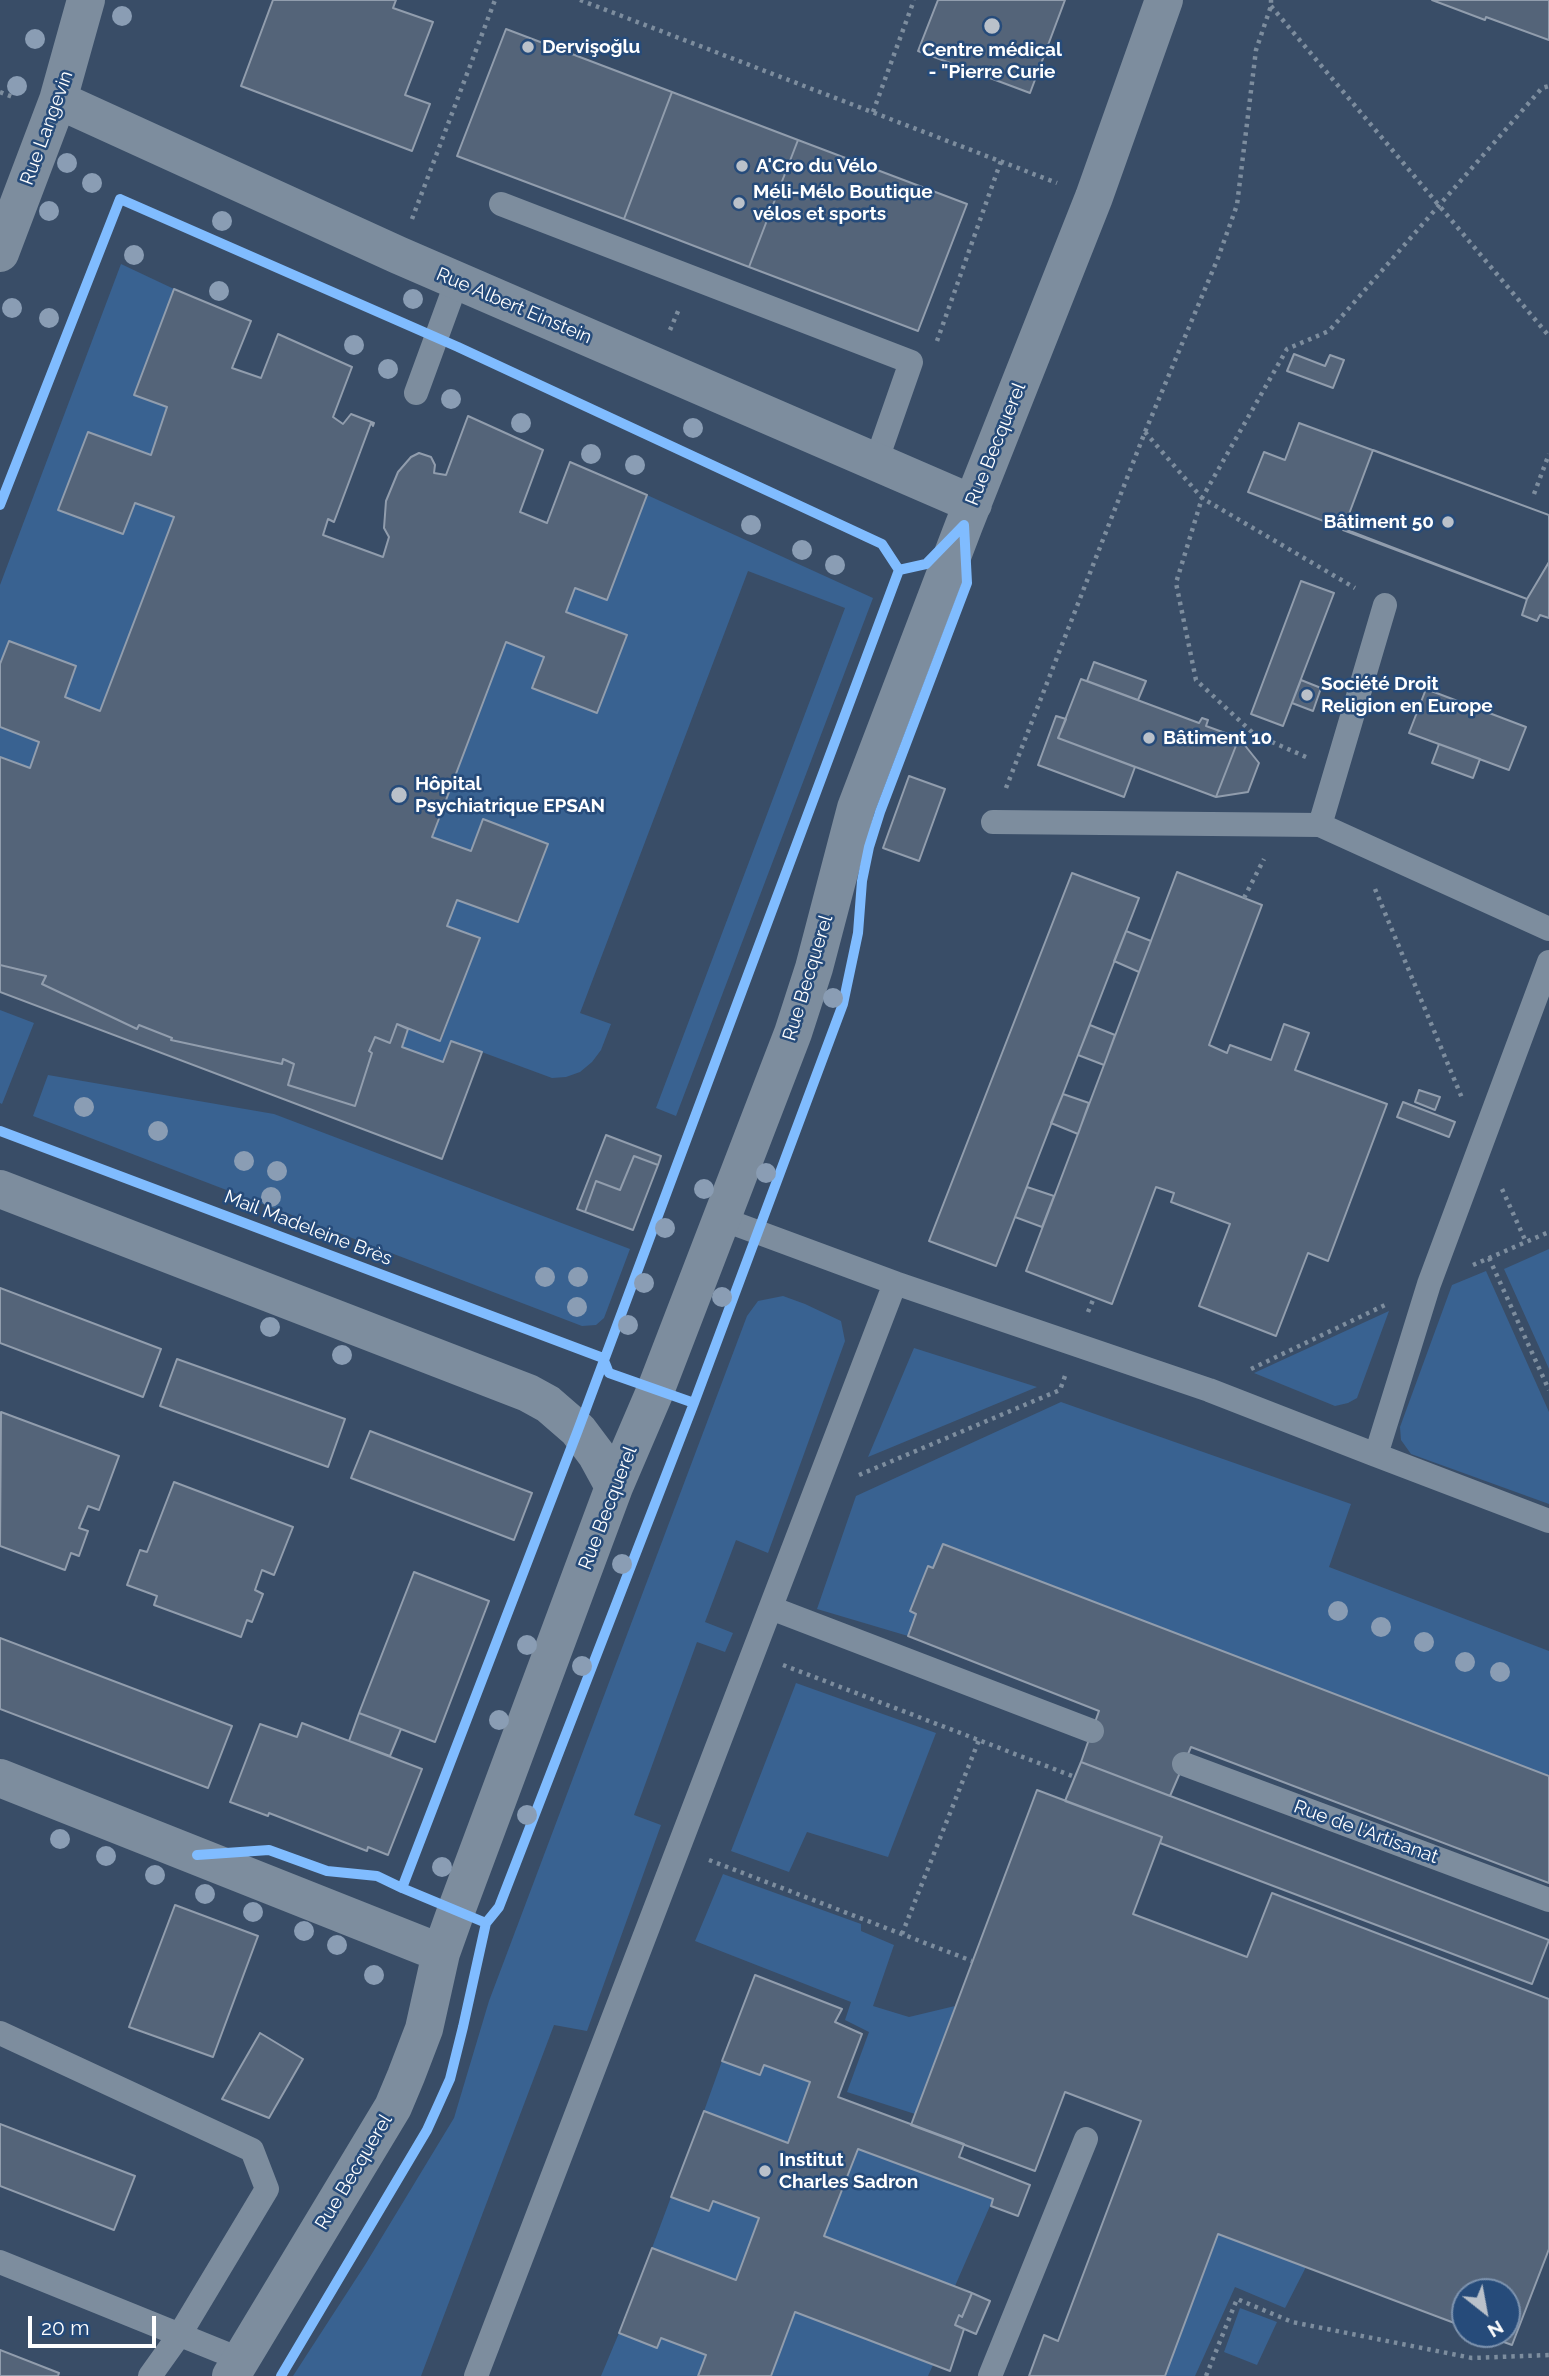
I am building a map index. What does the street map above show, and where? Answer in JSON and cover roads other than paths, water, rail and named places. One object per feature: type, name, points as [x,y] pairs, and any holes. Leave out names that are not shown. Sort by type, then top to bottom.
[{"type":"street","name":"Rue Langevin","points":[[0,253],[58,100],[86,0]]},
{"type":"street","name":"Rue Becquerel","points":[[237,2368],[393,2107],[424,2029],[442,1953],[614,1487],[656,1389],[793,1033],[814,968],[856,808],[1094,197],[1164,0]]},
{"type":"street","name":"Rue Albert Einstein","points":[[58,100],[398,256],[973,504]]},
{"type":"street","points":[[0,1189],[528,1393],[548,1404],[578,1430],[596,1454],[614,1487]]},
{"type":"street","points":[[0,1778],[442,1953]]},
{"type":"lane","points":[[501,204],[911,362],[876,462]]},
{"type":"lane","points":[[415,393],[457,281]]},
{"type":"lane","points":[[1320,825],[1385,606]]},
{"type":"lane","points":[[993,822],[1320,825],[1549,929]]},
{"type":"lane","points":[[1376,1455],[1429,1284],[1549,962]]},
{"type":"lane","points":[[722,1219],[895,1283],[1209,1390],[1549,1521]]},
{"type":"lane","points":[[476,2376],[895,1283]]},
{"type":"lane","points":[[771,1608],[1092,1731]]},
{"type":"lane","name":"Rue de l'Artisanat","points":[[1184,1764],[1549,1900]]},
{"type":"lane","points":[[0,2033],[252,2150],[267,2189],[180,2334],[150,2376]]},
{"type":"lane","points":[[990,2376],[1086,2140]]},
{"type":"lane","points":[[0,2262],[180,2334],[237,2368]]},
{"type":"place","name":"Centre médical - \"Pierre Curie","points":[[992,26]]},
{"type":"place","name":"Dervişoğlu","points":[[528,47]]},
{"type":"place","name":"A'Cro du Vélo","points":[[742,166]]},
{"type":"place","name":"Méli-Mélo Boutique vélos et sports","points":[[739,203]]},
{"type":"place","name":"Bâtiment 50","points":[[1448,522]]},
{"type":"place","name":"Société Droit Religion en Europe","points":[[1307,695]]},
{"type":"place","name":"Bâtiment 10","points":[[1149,738]]},
{"type":"place","name":"Hôpital Psychiatrique EPSAN","points":[[399,795]]},
{"type":"place","name":"Institut Charles Sadron","points":[[765,2171]]}]
